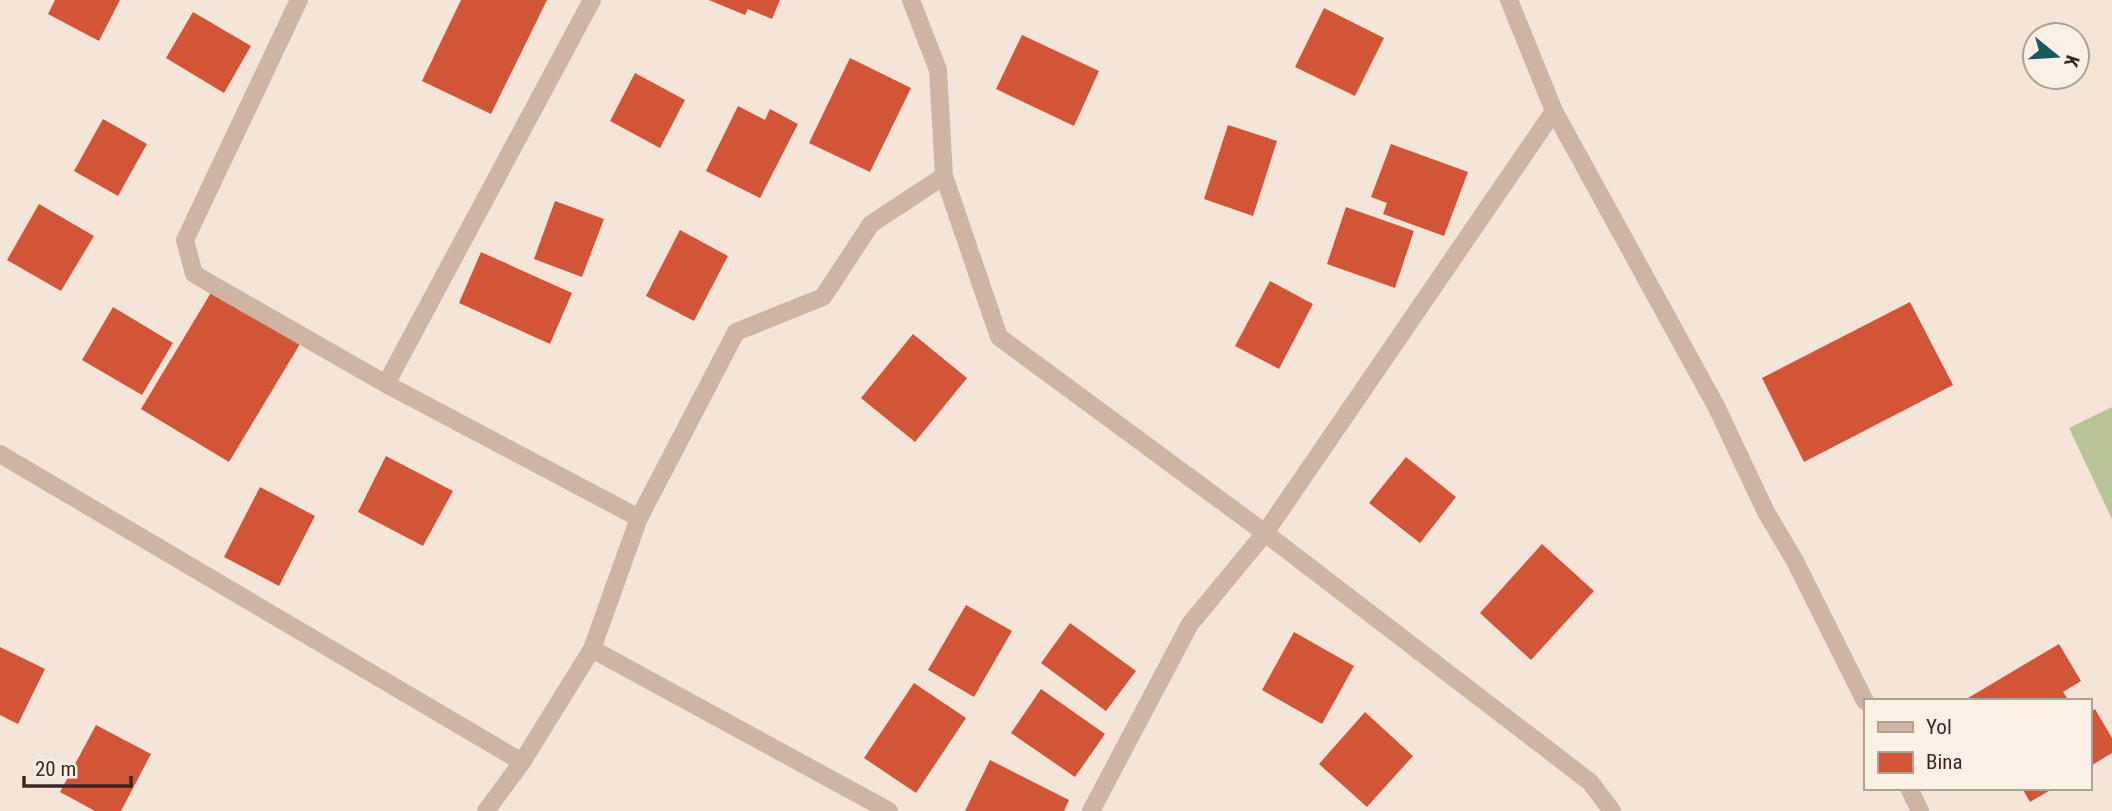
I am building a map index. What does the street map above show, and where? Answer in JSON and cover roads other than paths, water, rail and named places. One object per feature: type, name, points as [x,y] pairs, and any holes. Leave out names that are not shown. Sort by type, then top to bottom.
[{"type":"street","points":[[299,0],[184,240],[194,274],[386,384],[639,518]]},
{"type":"street","points":[[386,384],[592,0]]},
{"type":"street","points":[[1509,0],[1555,111],[1716,406],[1766,512],[1795,561],[1864,699]]},
{"type":"street","points":[[914,2],[937,70],[944,176],[999,337],[1265,533],[1590,782],[1612,811]]},
{"type":"street","points":[[1091,811],[1191,624],[1265,533],[1555,111]]},
{"type":"street","points":[[486,811],[522,762],[592,649],[639,518],[736,332],[823,297],[872,224],[944,176]]},
{"type":"street","points":[[0,454],[522,762]]},
{"type":"street","points":[[592,649],[889,811]]},
{"type":"street","points":[[1910,790],[1920,811]]}]
